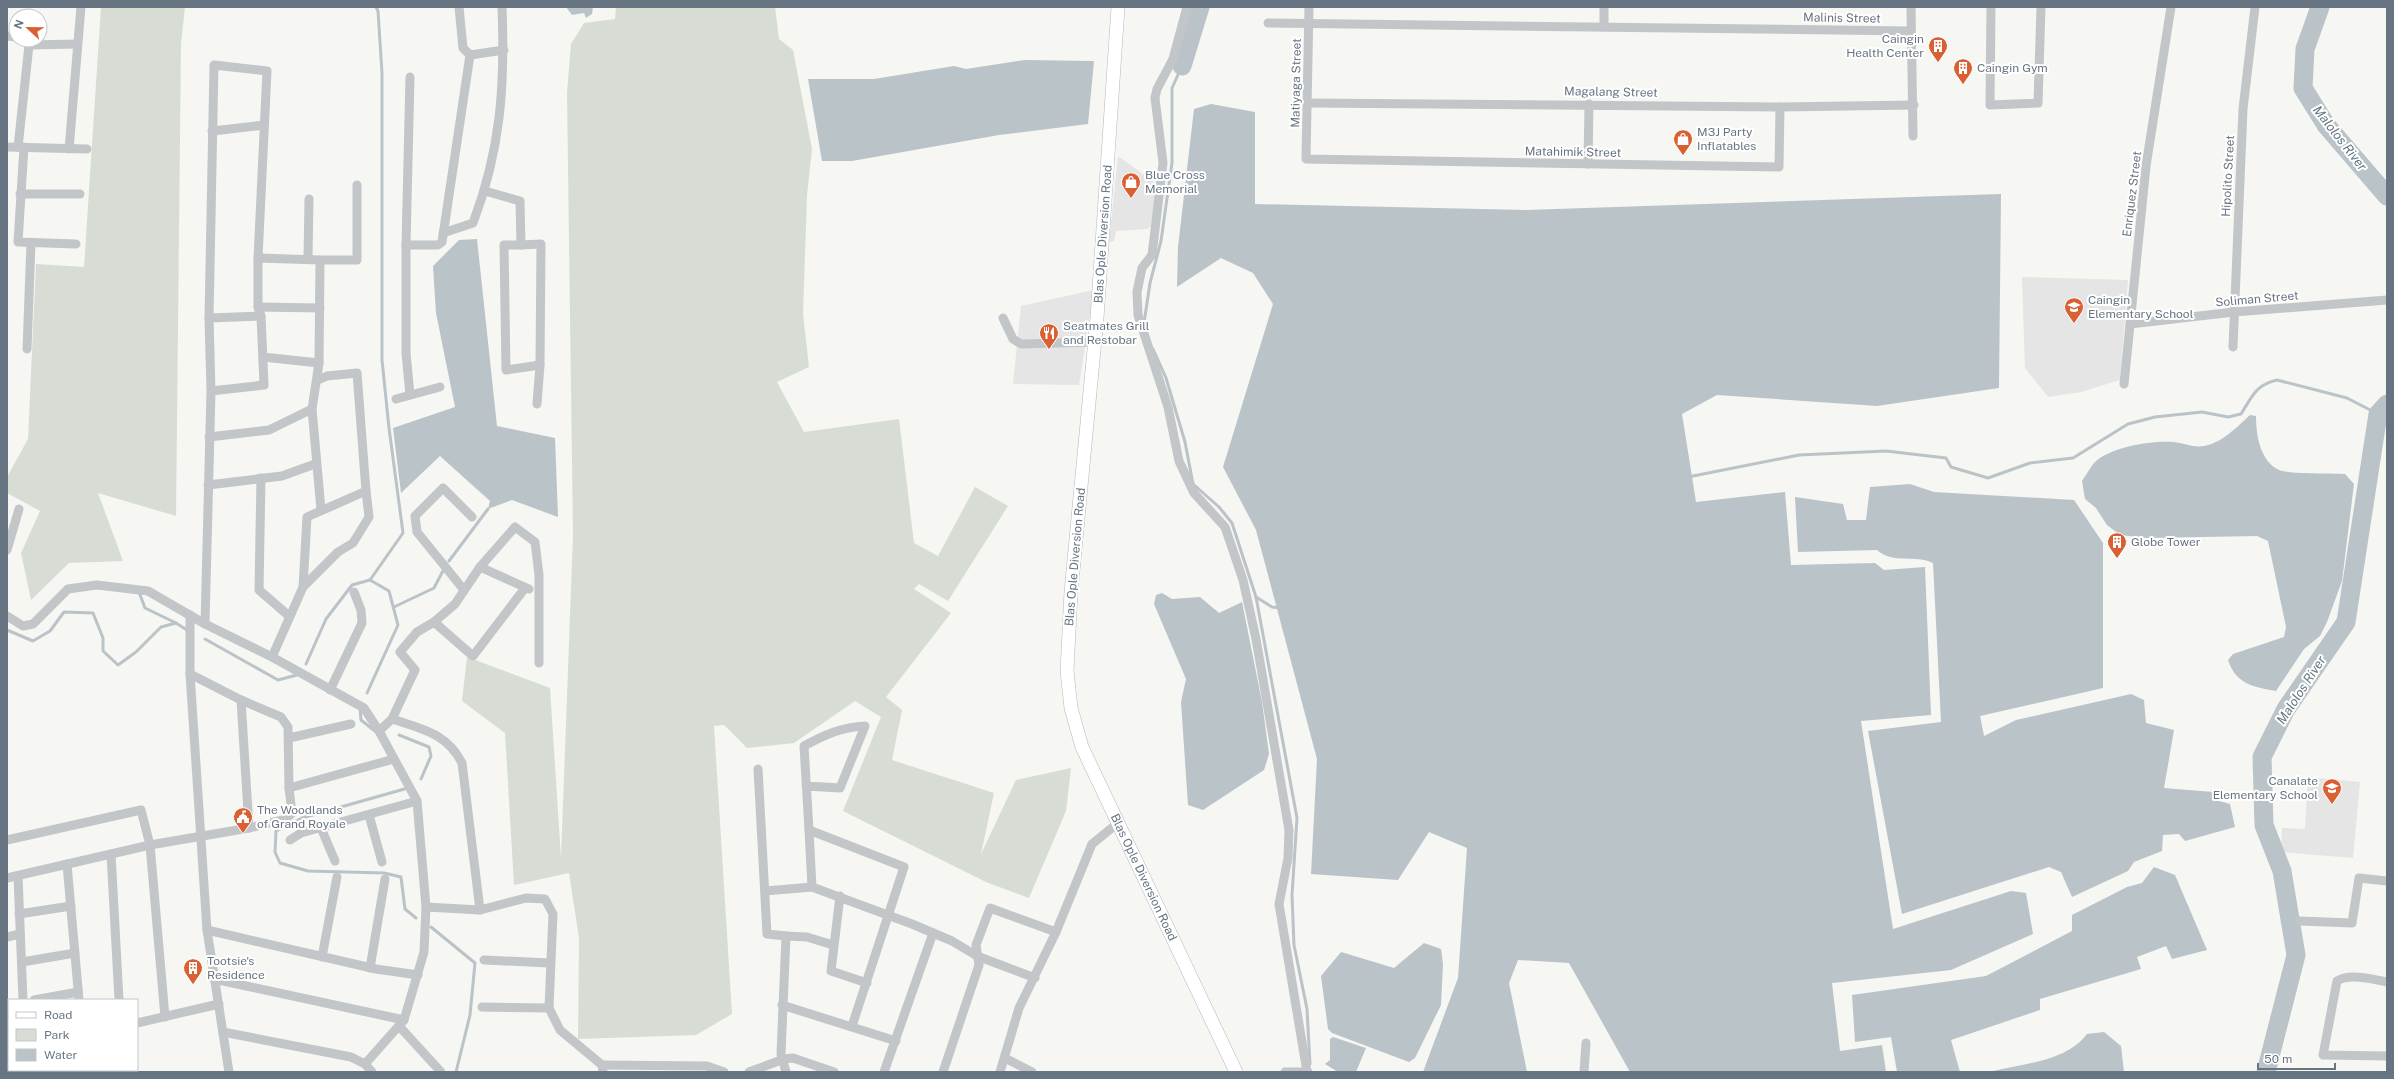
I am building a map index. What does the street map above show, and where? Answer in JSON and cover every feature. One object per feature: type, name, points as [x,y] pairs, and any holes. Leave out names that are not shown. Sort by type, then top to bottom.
[{"type":"main road","name":"Blas Ople Diversion Road","points":[[1118,7],[1094,342],[1072,585],[1067,671],[1071,708],[1082,747],[1236,1072]]},
{"type":"street","points":[[69,148],[81,7]]},
{"type":"street","points":[[459,7],[463,48],[470,55]]},
{"type":"street","points":[[443,233],[473,223],[485,191],[499,131],[503,92],[504,50],[502,7]]},
{"type":"street","points":[[1187,7],[1173,59],[1155,98],[1163,163],[1152,255],[1142,268],[1138,292],[1138,315],[1168,406],[1179,461],[1194,493],[1225,528],[1246,595],[1289,830],[1288,858],[1279,904],[1307,1072],[1285,1072]]},
{"type":"street","name":"Matiyaga Street","points":[[1306,159],[1309,7]]},
{"type":"street","points":[[1604,7],[1604,27]]},
{"type":"street","points":[[1911,7],[1914,105],[1913,136]]},
{"type":"street","points":[[1991,7],[1990,105],[2038,103],[2041,7]]},
{"type":"street","name":"Enriquez Street","points":[[2124,384],[2146,166],[2171,7]]},
{"type":"street","name":"Hipolito Street","points":[[2233,347],[2244,109],[2255,7]]},
{"type":"street","name":"Malinis Street","points":[[1268,23],[1911,31]]},
{"type":"street","points":[[48,43],[77,44]]},
{"type":"street","points":[[26,48],[18,242],[76,244]]},
{"type":"street","points":[[470,55],[504,50]]},
{"type":"street","points":[[406,246],[438,245],[442,242],[470,55]]},
{"type":"street","points":[[205,624],[210,436],[209,318],[214,64],[267,72],[258,258],[258,307],[261,316],[264,385],[210,391]]},
{"type":"street","points":[[410,77],[406,246],[406,353],[410,395]]},
{"type":"street","name":"Magalang Street","points":[[1307,102],[1780,107],[1914,105]]},
{"type":"street","points":[[1588,164],[1589,104]]},
{"type":"street","name":"Matahimik Street","points":[[1306,159],[1779,166],[1780,107]]},
{"type":"street","points":[[212,131],[264,125]]},
{"type":"street","points":[[7,147],[87,149]]},
{"type":"street","points":[[258,258],[357,260],[357,185]]},
{"type":"street","points":[[485,191],[520,201],[522,245]]},
{"type":"street","points":[[20,194],[80,194]]},
{"type":"street","points":[[308,259],[310,199]]},
{"type":"street","points":[[27,349],[31,243]]},
{"type":"street","points":[[537,404],[540,365],[541,244],[504,245],[506,370],[540,365]]},
{"type":"street","points":[[320,260],[320,362],[312,409],[315,464],[321,510]]},
{"type":"street","name":"Soliman Street","points":[[2130,324],[2234,312],[2387,300]]},
{"type":"street","points":[[258,307],[320,308]]},
{"type":"street","points":[[209,318],[261,316]]},
{"type":"street","points":[[1003,318],[1013,339],[1021,344],[1094,342]]},
{"type":"street","points":[[263,357],[320,362]]},
{"type":"street","points":[[272,657],[303,587],[338,552],[353,543],[369,517],[357,373],[327,376],[318,380]]},
{"type":"street","points":[[396,399],[440,387]]},
{"type":"street","points":[[210,436],[269,430],[312,409]]},
{"type":"street","points":[[208,485],[282,476],[315,464]]},
{"type":"street","points":[[261,478],[259,590],[289,616]]},
{"type":"street","points":[[464,590],[417,532],[415,516],[442,488],[472,517]]},
{"type":"street","points":[[303,587],[307,517],[366,491]]},
{"type":"street","points":[[7,550],[19,509]]},
{"type":"street","points":[[379,731],[392,719],[415,670],[400,652],[417,632],[434,622],[456,604],[480,568],[515,527],[535,542],[538,591],[539,663]]},
{"type":"street","points":[[480,568],[525,588],[538,591]]},
{"type":"street","points":[[7,616],[23,626],[33,624],[68,589],[96,585],[148,591],[205,624],[272,657],[364,708],[379,731],[417,801],[426,907],[424,952],[402,1023],[365,1064]]},
{"type":"street","points":[[434,622],[473,656],[525,588]]},
{"type":"street","points":[[330,690],[362,624],[361,610],[354,592]]},
{"type":"street","points":[[190,615],[190,674],[207,930],[229,1072]]},
{"type":"street","points":[[7,878],[150,845],[200,835],[249,828],[286,819],[292,813],[289,788],[288,727],[281,717],[241,700],[190,674]]},
{"type":"street","points":[[241,700],[249,828]]},
{"type":"street","points":[[392,719],[441,737],[455,750],[462,763],[480,910]]},
{"type":"street","points":[[289,738],[351,724]]},
{"type":"street","points":[[806,786],[840,788],[865,726],[850,726],[831,732],[804,746],[806,786],[812,887]]},
{"type":"street","points":[[289,788],[394,759]]},
{"type":"street","points":[[758,769],[767,934],[807,937],[833,945]]},
{"type":"street","points":[[290,840],[301,833],[417,801]]},
{"type":"street","points":[[7,840],[141,810],[150,845],[165,1017]]},
{"type":"street","points":[[369,815],[382,862]]},
{"type":"street","points":[[1000,1072],[1019,1008],[1035,978],[1056,932],[1092,844],[1118,823]]},
{"type":"street","points":[[321,828],[335,861]]},
{"type":"street","points":[[809,830],[904,867],[852,1026]]},
{"type":"street","points":[[111,854],[119,999]]},
{"type":"street","points":[[45,999],[79,996],[67,864]]},
{"type":"street","points":[[18,876],[23,999]]},
{"type":"street","points":[[322,956],[337,877]]},
{"type":"street","points":[[2299,921],[2352,923],[2358,878],[2387,880]]},
{"type":"street","points":[[370,968],[385,879]]},
{"type":"street","points":[[765,891],[812,887],[840,896],[952,941],[977,956],[1035,978]]},
{"type":"street","points":[[840,896],[830,971],[867,983]]},
{"type":"street","points":[[426,907],[480,910],[526,898],[545,899],[553,914],[549,1008],[560,1030],[603,1068],[707,1066],[724,1072]]},
{"type":"street","points":[[19,914],[70,906]]},
{"type":"street","points":[[943,1072],[979,965],[976,945],[990,908],[1056,932]]},
{"type":"street","points":[[207,930],[370,968],[418,975]]},
{"type":"street","points":[[884,1072],[933,933]]},
{"type":"street","points":[[7,937],[20,934]]},
{"type":"street","points":[[786,936],[781,1054],[784,1059],[786,1072]]},
{"type":"street","points":[[22,962],[75,953]]},
{"type":"street","points":[[484,960],[550,963]]},
{"type":"street","points":[[2387,982],[2372,979],[2342,978],[2335,985],[2323,1055],[2387,1056]]},
{"type":"street","points":[[214,979],[402,1023],[441,1072]]},
{"type":"street","points":[[138,1023],[219,1004]]},
{"type":"street","points":[[782,1005],[896,1041]]},
{"type":"street","points":[[482,1007],[549,1008]]},
{"type":"street","points":[[223,1032],[351,1057],[365,1064],[372,1072]]},
{"type":"street","points":[[1584,1072],[1586,1043]]},
{"type":"street","points":[[752,1071],[784,1059],[794,1058],[834,1072]]},
{"type":"street","points":[[1005,1058],[1032,1072]]},
{"type":"shaded area","points":[[1118,156],[1157,184],[1151,226],[1147,229],[1116,231],[1114,241],[1109,242]]},
{"type":"shaded area","name":"Caingin Elementary School","points":[[2022,277],[2128,280],[2120,380],[2081,392],[2048,397],[2025,368]]},
{"type":"shaded area","points":[[1094,290],[1079,385],[1013,384],[1021,306]]},
{"type":"shaded area","name":"Canalate Elementary School","points":[[2308,777],[2360,782],[2353,858],[2281,852],[2282,828],[2305,829]]},
{"type":"green space","points":[[101,7],[185,7],[181,43],[176,516],[98,493],[123,561],[69,563],[31,600],[21,553],[40,511],[7,493],[7,477],[28,439],[36,264],[84,267]]},
{"type":"green space","points":[[616,7],[775,7],[779,39],[793,50],[812,149],[807,195],[803,314],[809,367],[777,382],[804,432],[899,419],[914,543],[938,556],[975,487],[1008,506],[948,601],[919,584],[914,589],[951,613],[886,697],[902,710],[892,760],[994,793],[981,854],[1016,780],[1071,768],[1066,811],[1029,898],[986,882],[843,811],[881,717],[855,701],[794,743],[747,748],[724,725],[714,726],[732,1014],[696,1035],[578,1039],[579,938],[569,873],[514,885],[505,733],[462,701],[467,657],[550,688],[561,858],[573,535],[567,93],[571,44],[584,23],[615,19]]},
{"type":"water","points":[[566,7],[593,7],[592,14],[586,18],[584,13],[572,15]]},
{"type":"water","points":[[1025,60],[1094,61],[1088,124],[999,135],[852,161],[822,161],[808,79],[874,79],[954,66],[966,69]]},
{"type":"water","points":[[1211,104],[1255,112],[1255,204],[1526,210],[2001,194],[1999,388],[1877,406],[1717,395],[1682,414],[1696,502],[1785,492],[1791,565],[1875,563],[1884,570],[1925,567],[1931,715],[1861,721],[1893,929],[2011,891],[2026,893],[2033,934],[1951,970],[1832,983],[1840,1051],[1882,1045],[1886,1072],[1630,1072],[1569,963],[1518,960],[1509,983],[1527,1072],[1423,1072],[1458,978],[1467,848],[1429,832],[1398,880],[1311,874],[1317,759],[1256,530],[1223,467],[1273,304],[1253,273],[1221,258],[1177,287],[1178,247],[1194,109]]},
{"type":"water","points":[[477,239],[497,426],[555,438],[558,517],[512,500],[488,509],[490,501],[440,456],[401,493],[393,428],[455,407],[436,313],[433,266],[459,240]]},
{"type":"water","points":[[2250,415],[2256,416],[2258,439],[2263,454],[2273,466],[2279,470],[2291,472],[2345,474],[2354,484],[2342,581],[2327,622],[2320,636],[2304,649],[2276,691],[2260,688],[2246,683],[2231,668],[2228,660],[2233,654],[2284,637],[2286,627],[2268,541],[2257,536],[2146,538],[2120,535],[2107,525],[2096,508],[2085,499],[2082,481],[2094,463],[2101,457],[2120,449],[2155,442],[2174,442],[2204,446],[2217,442],[2229,434]]},
{"type":"water","points":[[1910,484],[1934,492],[2074,500],[2103,543],[2103,688],[1980,716],[1984,736],[2016,720],[2131,694],[2144,700],[2146,723],[2174,730],[2164,788],[2213,792],[2219,801],[2230,804],[2235,827],[2185,841],[2179,834],[2163,835],[2162,851],[2134,862],[2128,871],[2072,897],[2061,872],[2049,867],[1902,914],[1868,731],[1941,722],[1933,563],[1919,559],[1890,557],[1877,550],[1798,552],[1795,497],[1843,504],[1847,520],[1866,520],[1870,487]]},
{"type":"water","points":[[1162,593],[1172,599],[1200,597],[1219,613],[1242,602],[1262,702],[1269,754],[1264,770],[1203,810],[1188,805],[1181,702],[1186,679],[1154,604],[1156,595]]},
{"type":"water","points":[[2154,867],[2175,875],[2207,950],[2172,959],[2166,946],[2137,957],[2141,969],[2040,999],[2040,1010],[1951,1040],[1960,1072],[1897,1072],[1891,1037],[1855,1042],[1852,995],[1986,976],[2072,931],[2072,915],[2127,887],[2142,883]]},
{"type":"water","points":[[1424,943],[1441,949],[1443,964],[1441,1005],[1415,1058],[1409,1062],[1332,1033],[1328,1029],[1321,976],[1341,952],[1394,968]]},
{"type":"water","points":[[2104,1032],[2121,1046],[2124,1072],[1989,1072],[2029,1064],[2055,1056],[2067,1051],[2087,1034]]},
{"type":"water","points":[[1333,1037],[1366,1048],[1356,1072],[1338,1072],[1325,1064],[1330,1060],[1330,1039]]},
{"type":"waterway","points":[[370,580],[403,533],[389,428],[382,360],[382,73],[378,11],[376,7]]},
{"type":"waterway","points":[[1182,66],[1200,7]]},
{"type":"waterway","name":"Malolos River","points":[[2320,7],[2305,49],[2303,88],[2326,125],[2387,196]]},
{"type":"waterway","points":[[1144,323],[1150,283],[1161,241],[1172,163],[1172,88],[1182,66]]},
{"type":"waterway","points":[[1153,349],[1166,378],[1185,442],[1193,484],[1219,507],[1232,523],[1256,597],[1297,818],[1292,895],[1294,945],[1307,1009],[1310,1064]]},
{"type":"waterway","points":[[1688,477],[1799,455],[1886,451],[1946,458],[1951,467],[1988,478],[2030,463],[2073,458],[2128,424],[2155,417],[2202,412],[2228,417],[2241,414],[2251,397],[2259,388],[2277,380],[2347,398],[2378,414]]},
{"type":"waterway","name":"Malolos River","points":[[2266,1072],[2296,955],[2282,871],[2264,825],[2262,757],[2286,709],[2346,622],[2378,414],[2387,404]]},
{"type":"waterway","points":[[449,561],[488,509]]},
{"type":"waterway","points":[[394,607],[434,588],[445,567]]},
{"type":"waterway","points":[[306,664],[326,619],[352,585],[370,580],[389,591],[398,625],[367,693]]},
{"type":"waterway","points":[[139,592],[145,608],[176,623]]},
{"type":"waterway","points":[[1256,597],[1272,607],[1281,608]]},
{"type":"waterway","points":[[7,630],[33,641],[50,631],[64,612],[93,613],[103,638],[103,651],[118,665],[136,652],[161,627],[176,623],[187,630]]},
{"type":"waterway","points":[[205,639],[278,680],[297,675]]},
{"type":"waterway","points":[[360,708],[361,720],[375,731]]},
{"type":"waterway","points":[[399,735],[429,747],[431,756],[421,779]]},
{"type":"waterway","points":[[408,788],[302,818],[276,831],[275,852],[280,863],[308,871],[384,873],[401,877],[405,909],[416,918]]},
{"type":"waterway","points":[[431,927],[475,963],[470,1015],[456,1072]]},
{"type":"place","name":"Caingin Health Center","points":[[1938,63]]},
{"type":"place","name":"Caingin Gym","points":[[1963,85]]},
{"type":"place","name":"M3J Party Inflatables","points":[[1683,156]]},
{"type":"place","name":"Blue Cross Memorial","points":[[1131,199]]},
{"type":"place","name":"Caingin Elementary School","points":[[2074,324]]},
{"type":"place","name":"Seatmates Grill and Restobar","points":[[1049,350]]},
{"type":"place","name":"Globe Tower","points":[[2117,559]]},
{"type":"place","name":"Canalate Elementary School","points":[[2332,805]]},
{"type":"place","name":"The Woodlands of Grand Royale","points":[[243,834]]},
{"type":"place","name":"Tootsie's Residence","points":[[193,985]]}]
